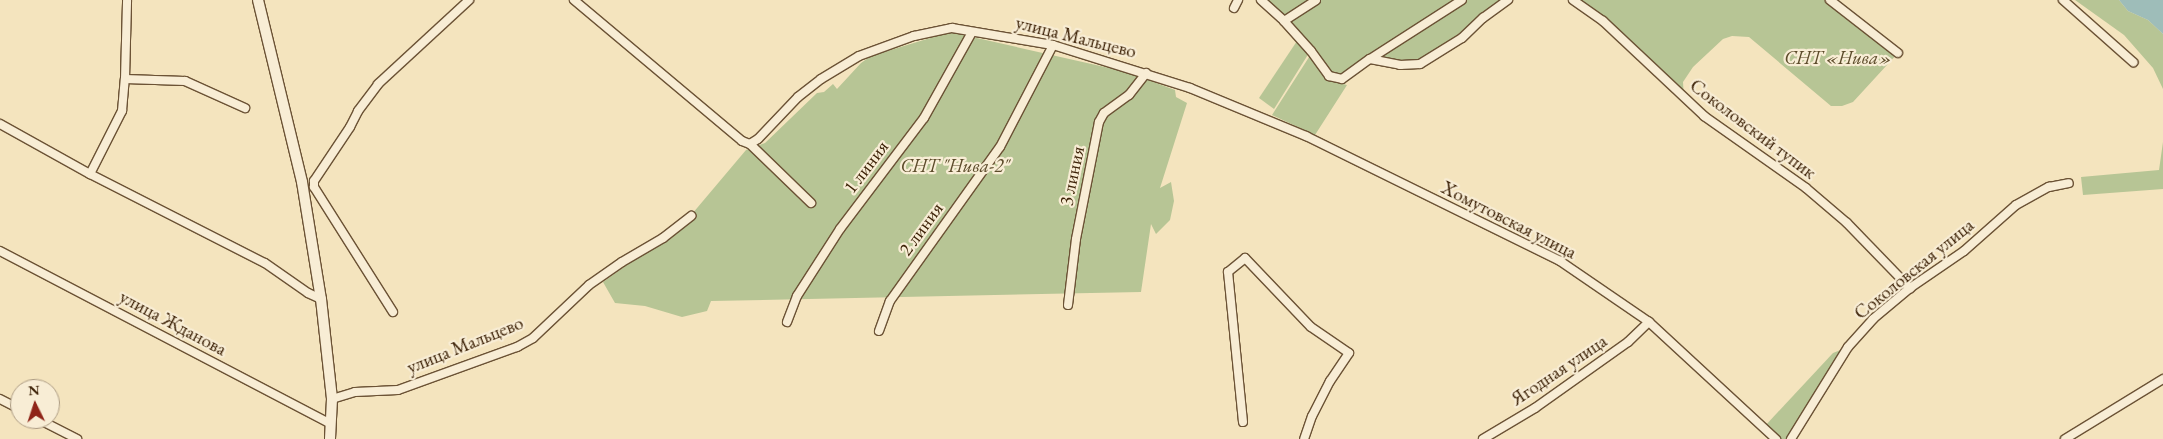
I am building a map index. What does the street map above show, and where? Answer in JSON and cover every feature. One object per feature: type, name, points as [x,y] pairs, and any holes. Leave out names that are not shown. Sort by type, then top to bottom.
[{"type":"street","points":[[90,174],[122,111],[125,79],[127,0]]},
{"type":"street","points":[[258,0],[302,182],[321,299],[332,399],[330,439]]},
{"type":"street","points":[[393,312],[314,187],[314,181],[350,127],[358,111],[378,84],[469,0]]},
{"type":"street","points":[[574,0],[742,141],[750,144],[811,203]]},
{"type":"street","points":[[1261,0],[1284,21],[1311,51],[1329,76],[1342,79],[1350,76],[1370,60],[1462,0]]},
{"type":"street","points":[[1284,21],[1316,0]]},
{"type":"street","points":[[1370,60],[1400,65],[1420,64],[1462,38],[1482,18],[1508,0]]},
{"type":"street","name":"Соколовский тупик","points":[[1573,0],[1603,21],[1704,116],[1806,188],[1847,223],[1910,288]]},
{"type":"street","points":[[1830,0],[1898,53]]},
{"type":"street","points":[[2063,0],[2133,62]]},
{"type":"street","name":"улица Мальцево","points":[[750,144],[758,139],[798,96],[859,56],[914,36],[952,28],[1053,45],[1190,88]]},
{"type":"street","name":"1 линия","points":[[786,322],[797,296],[840,229],[924,118],[972,32]]},
{"type":"street","name":"2 линия","points":[[879,331],[890,301],[1000,147],[1053,45]]},
{"type":"street","name":"3 линия","points":[[1068,305],[1076,239],[1099,122],[1104,113],[1129,94],[1146,73]]},
{"type":"street","points":[[125,79],[185,81],[245,108]]},
{"type":"street","name":"Хомутовская улица","points":[[1190,88],[1306,136],[1560,261],[1649,322],[1776,439]]},
{"type":"street","points":[[0,124],[90,174],[265,263],[308,293],[321,299]]},
{"type":"street","points":[[302,182],[314,181]]},
{"type":"street","name":"Соколовская улица","points":[[1791,439],[1848,347],[1873,319],[1910,288],[1964,251],[2016,205],[2049,187],[2069,183]]},
{"type":"street","name":"улица Мальцево","points":[[332,399],[355,392],[404,388],[517,346],[533,338],[590,285],[622,262],[663,238],[690,216]]},
{"type":"street","name":"улица Жданова","points":[[0,251],[331,424]]},
{"type":"street","points":[[1243,422],[1228,272],[1245,258],[1311,327],[1349,353],[1330,381],[1312,416],[1304,439]]},
{"type":"street","name":"Ягодная улица","points":[[1483,439],[1574,381],[1628,342],[1649,322]]},
{"type":"street","points":[[2065,439],[2163,379]]},
{"type":"street","points":[[58,429],[77,439]]},
{"type":"green space","points":[[1261,0],[1508,0],[1462,38],[1420,64],[1370,60],[1350,76],[1334,78]]},
{"type":"green space","name":"СНТ «Нива»","points":[[1573,0],[1830,0],[1898,53],[1853,102],[1842,106],[1831,106],[1749,37],[1732,36],[1723,39],[1693,67],[1683,82],[1684,98],[1603,21]]},
{"type":"green space","points":[[2075,0],[2119,0],[2128,11],[2148,20],[2163,34],[2163,89],[2153,68],[2124,35]]},
{"type":"green space","name":"СНТ \"Нива-2\"","points":[[950,32],[1127,72],[1175,90],[1176,97],[1187,103],[1160,188],[1171,182],[1174,201],[1170,220],[1156,234],[1151,224],[1141,292],[711,301],[707,311],[682,317],[645,306],[615,303],[603,282],[694,217],[692,214],[746,150],[765,143],[817,93],[824,92],[833,84],[837,89],[861,63],[871,56]]},
{"type":"green space","points":[[1297,41],[1309,53],[1274,109],[1259,98]]},
{"type":"green space","points":[[1311,54],[1329,80],[1347,85],[1315,135],[1272,115]]},
{"type":"green space","points":[[2163,142],[2163,189],[2083,195],[2081,177],[2159,170]]},
{"type":"green space","points":[[1848,347],[1791,439],[1776,439],[1764,427],[1833,353]]},
{"type":"water","points":[[2119,0],[2163,0],[2163,34],[2148,20],[2128,11]]}]
